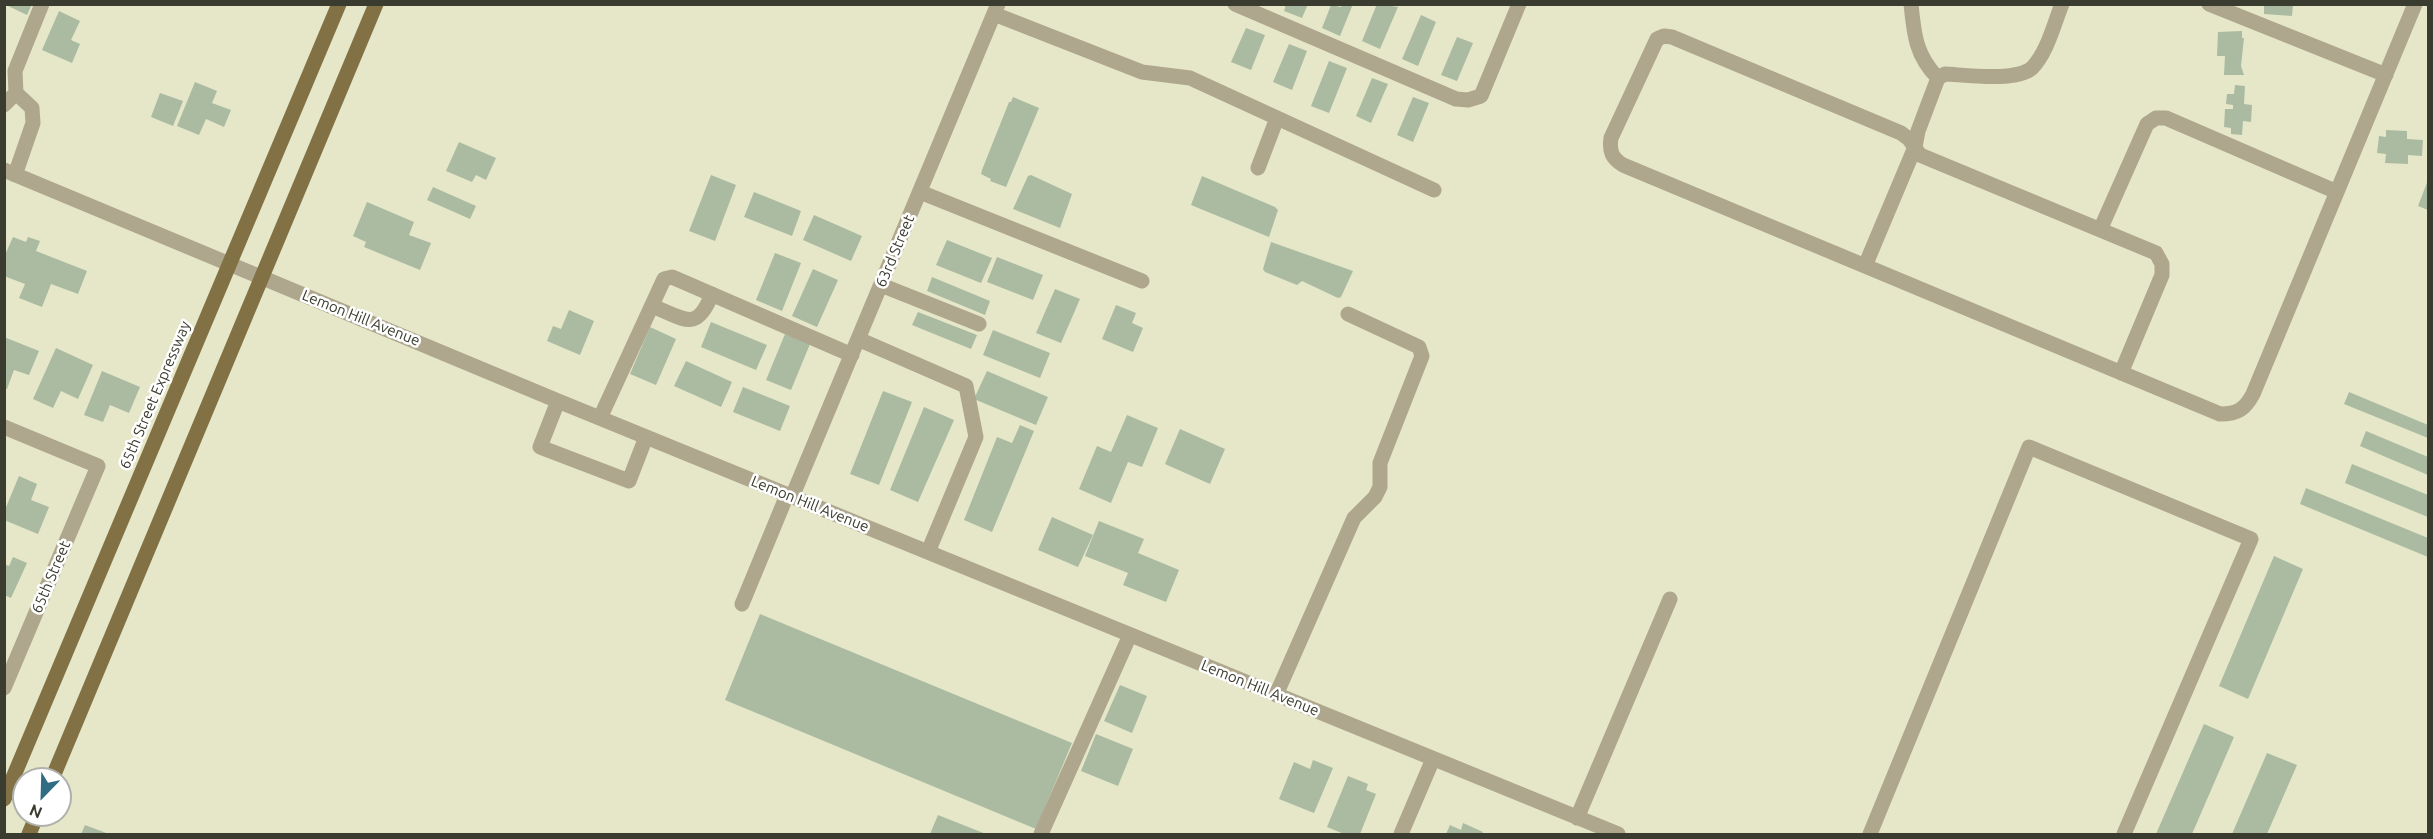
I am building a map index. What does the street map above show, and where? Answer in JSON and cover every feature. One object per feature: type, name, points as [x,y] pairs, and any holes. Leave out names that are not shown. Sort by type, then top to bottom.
[{"type":"main road","name":"65th Street Expressway","points":[[4,799],[339,4]]},
{"type":"main road","points":[[57,767],[376,4]]},
{"type":"street","points":[[10,173],[33,123],[32,108],[16,93],[15,71],[42,4]]},
{"type":"street","points":[[1235,4],[1456,99],[1468,100],[1480,96],[1519,4]]},
{"type":"street","points":[[1864,266],[1915,147],[1918,131],[1938,78],[1945,74],[2019,75],[2031,68],[2040,56],[2062,4]]},
{"type":"street","points":[[2209,4],[2386,75]]},
{"type":"street","points":[[2121,373],[2162,275],[2163,264],[2156,253],[1920,155],[1909,139],[1901,133],[1664,36],[1657,39],[1611,138],[1610,149],[1614,159],[1623,165],[1864,266],[2121,373],[2220,414],[2234,414],[2247,407],[2415,4]]},
{"type":"street","points":[[1911,5],[1917,49],[1925,65],[1938,78]]},
{"type":"street","points":[[996,9],[1142,72],[1190,78],[1434,190]]},
{"type":"street","name":"63rd Street","points":[[742,604],[852,355],[996,9]]},
{"type":"street","points":[[4,105],[16,93]]},
{"type":"street","points":[[1258,168],[1276,118]]},
{"type":"street","points":[[2100,230],[2147,124],[2156,118],[2166,118],[2337,192]]},
{"type":"street","name":"Lemon Hill Avenue","points":[[10,173],[558,401],[1618,834]]},
{"type":"street","points":[[920,192],[1142,281]]},
{"type":"street","points":[[600,418],[664,279],[672,277],[852,355]]},
{"type":"street","points":[[881,285],[979,324]]},
{"type":"street","points":[[652,306],[690,321],[698,319],[705,312],[712,294]]},
{"type":"street","points":[[1276,694],[1354,518],[1375,498],[1380,487],[1380,463],[1422,356],[1419,347],[1348,314]]},
{"type":"street","points":[[858,339],[966,386],[976,437],[928,552]]},
{"type":"street","points":[[558,401],[540,447],[628,481],[646,437]]},
{"type":"street","name":"65th Street","points":[[4,427],[98,466],[11,654],[4,688]]},
{"type":"street","points":[[1870,834],[2029,447],[2251,539],[2124,834]]},
{"type":"street","points":[[1577,818],[1670,599]]},
{"type":"street","points":[[1041,834],[1130,635]]},
{"type":"street","points":[[1401,834],[1433,759]]},
{"type":"building","points":[[4,4],[32,4],[27,15]]},
{"type":"building","points":[[1286,4],[1308,4],[1302,18],[1284,11]]},
{"type":"building","points":[[1342,4],[1353,4],[1340,36],[1322,28],[1331,5],[1341,7]]},
{"type":"building","points":[[1377,4],[1398,7],[1380,49],[1362,41]]},
{"type":"building","points":[[2264,4],[2293,4],[2292,16],[2264,14]]},
{"type":"building","points":[[59,11],[80,21],[71,40],[80,44],[72,63],[42,50]]},
{"type":"building","points":[[1421,15],[1436,22],[1418,66],[1402,59]]},
{"type":"building","points":[[1246,28],[1265,35],[1251,70],[1231,62]]},
{"type":"building","points":[[2242,31],[2242,38],[2244,38],[2241,66],[2244,75],[2224,75],[2225,56],[2217,56],[2218,32]]},
{"type":"building","points":[[1457,37],[1473,43],[1457,81],[1441,75]]},
{"type":"building","points":[[1289,44],[1307,51],[1292,90],[1273,82]]},
{"type":"building","points":[[1329,61],[1347,68],[1329,113],[1311,106]]},
{"type":"building","points":[[1372,78],[1388,84],[1371,123],[1356,116]]},
{"type":"building","points":[[195,82],[217,91],[212,103],[231,110],[224,127],[206,119],[199,135],[177,126]]},
{"type":"building","points":[[2235,85],[2245,86],[2244,104],[2252,105],[2251,122],[2243,121],[2242,135],[2231,134],[2231,128],[2224,127],[2225,109],[2233,109],[2233,105],[2226,104],[2227,94],[2234,94]]},
{"type":"building","points":[[160,93],[183,101],[173,126],[151,117]]},
{"type":"building","points":[[1013,97],[1039,108],[1006,187],[990,181],[991,179],[981,174]]},
{"type":"building","points":[[1413,97],[1429,103],[1413,142],[1397,135]]},
{"type":"building","points":[[2386,130],[2407,131],[2407,139],[2423,140],[2422,156],[2408,155],[2408,164],[2385,163],[2386,154],[2377,153],[2379,136],[2386,137]]},
{"type":"building","points":[[459,142],[496,158],[486,180],[476,175],[472,182],[446,171]]},
{"type":"building","points":[[711,175],[736,185],[715,241],[689,231]]},
{"type":"building","points":[[1031,175],[1072,194],[1060,228],[1013,209],[1028,176]]},
{"type":"building","points":[[1202,176],[1275,207],[1278,210],[1269,237],[1191,205]]},
{"type":"building","points":[[2428,180],[2428,210],[2418,206]]},
{"type":"building","points":[[433,187],[476,206],[470,219],[427,200]]},
{"type":"building","points":[[754,192],[801,211],[792,236],[744,217]]},
{"type":"building","points":[[367,202],[414,222],[409,235],[431,243],[420,270],[364,247],[366,242],[353,236]]},
{"type":"building","points":[[814,215],[862,236],[851,261],[803,240]]},
{"type":"building","points":[[13,237],[26,242],[28,237],[40,241],[36,251],[87,271],[78,294],[51,284],[42,307],[19,298],[25,284],[4,276],[4,257]]},
{"type":"building","points":[[947,240],[992,258],[981,283],[936,265]]},
{"type":"building","points":[[1271,242],[1353,271],[1341,297],[1338,298],[1302,281],[1297,285],[1265,272],[1263,269]]},
{"type":"building","points":[[775,253],[801,263],[782,311],[756,300]]},
{"type":"building","points":[[997,257],[1043,275],[1033,300],[987,282]]},
{"type":"building","points":[[813,269],[838,280],[817,327],[792,316]]},
{"type":"building","points":[[932,277],[990,301],[985,315],[927,291]]},
{"type":"building","points":[[1055,289],[1080,299],[1061,343],[1036,333]]},
{"type":"building","points":[[1116,305],[1136,313],[1132,323],[1143,328],[1133,352],[1102,339]]},
{"type":"building","points":[[569,310],[594,321],[580,355],[547,341],[553,326],[561,329]]},
{"type":"building","points":[[918,312],[977,335],[971,349],[912,325]]},
{"type":"building","points":[[711,322],[767,345],[756,370],[701,347]]},
{"type":"building","points":[[650,327],[676,339],[656,385],[630,374]]},
{"type":"building","points":[[993,330],[1050,353],[1040,378],[983,355]]},
{"type":"building","points":[[785,334],[810,344],[791,390],[766,380]]},
{"type":"building","points":[[4,337],[39,351],[29,375],[14,370],[7,389],[4,388]]},
{"type":"building","points":[[56,348],[93,365],[78,399],[61,391],[53,408],[33,399]]},
{"type":"building","points":[[686,361],[732,382],[721,407],[674,386]]},
{"type":"building","points":[[102,371],[140,387],[129,413],[110,405],[103,422],[84,415]]},
{"type":"building","points":[[987,371],[1048,397],[1036,425],[974,399]]},
{"type":"building","points":[[743,387],[790,406],[780,431],[733,412]]},
{"type":"building","points":[[883,391],[912,402],[879,485],[850,474]]},
{"type":"building","points":[[2349,392],[2428,425],[2428,438],[2344,404]]},
{"type":"building","points":[[924,407],[954,420],[918,502],[890,490]]},
{"type":"building","points":[[1127,415],[1158,428],[1142,467],[1128,462],[1111,503],[1079,489],[1097,446],[1111,452]]},
{"type":"building","points":[[1020,425],[1034,431],[992,532],[964,520],[997,437],[1012,443]]},
{"type":"building","points":[[1180,429],[1225,449],[1210,484],[1165,464]]},
{"type":"building","points":[[2366,431],[2428,457],[2428,475],[2360,446]]},
{"type":"building","points":[[2352,464],[2428,495],[2428,517],[2345,483]]},
{"type":"building","points":[[19,476],[37,484],[31,500],[49,507],[38,534],[4,520],[4,512]]},
{"type":"building","points":[[2306,488],[2428,538],[2428,557],[2300,504]]},
{"type":"building","points":[[1052,517],[1093,535],[1078,567],[1038,550]]},
{"type":"building","points":[[1099,521],[1144,539],[1138,553],[1179,570],[1166,602],[1123,585],[1128,573],[1085,556]]},
{"type":"building","points":[[2274,556],[2303,569],[2248,699],[2219,686]]},
{"type":"building","points":[[13,557],[27,563],[11,598],[4,595],[4,564],[9,566]]},
{"type":"building","points":[[760,614],[1072,743],[1036,829],[725,700]]},
{"type":"building","points":[[1120,685],[1147,696],[1132,733],[1104,721]]},
{"type":"building","points":[[2204,724],[2234,737],[2192,834],[2156,834]]},
{"type":"building","points":[[1096,734],[1133,749],[1118,786],[1081,771]]},
{"type":"building","points":[[2267,753],[2297,765],[2267,834],[2232,834]]},
{"type":"building","points":[[1313,760],[1333,768],[1314,813],[1279,799],[1294,762],[1310,769]]},
{"type":"building","points":[[1348,776],[1368,784],[1366,790],[1376,794],[1360,834],[1344,834],[1327,827]]},
{"type":"building","points":[[938,815],[986,834],[930,834]]},
{"type":"building","points":[[1463,823],[1483,832],[1482,834],[1446,834],[1450,825],[1461,830]]},
{"type":"building","points":[[85,825],[109,834],[81,834]]}]
